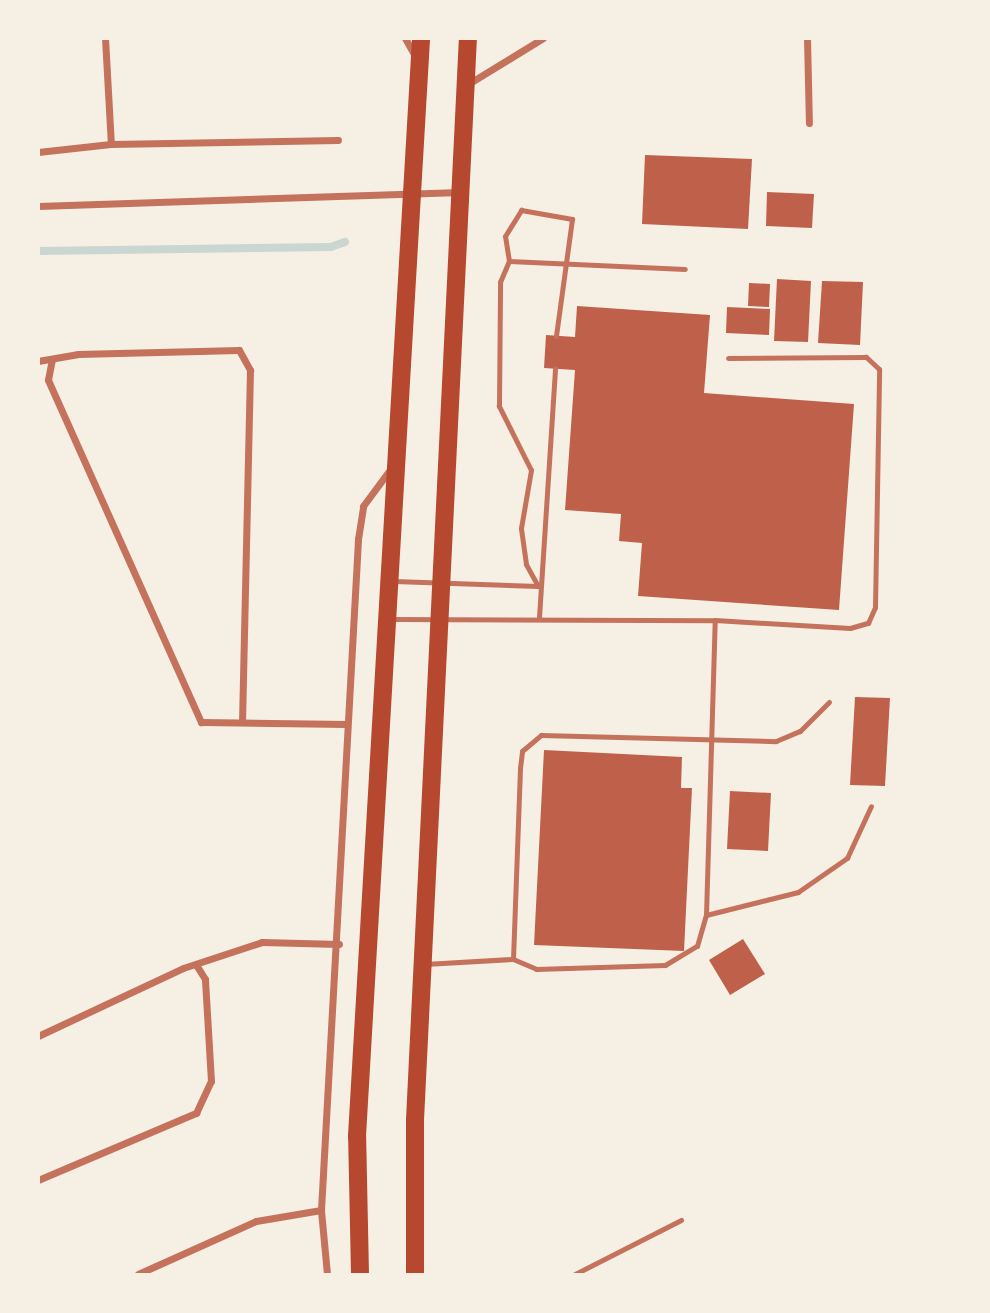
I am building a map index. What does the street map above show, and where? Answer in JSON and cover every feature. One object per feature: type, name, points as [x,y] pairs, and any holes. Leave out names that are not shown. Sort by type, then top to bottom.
[{"type":"main road","points":[[360,1275],[358,1136],[417,191],[421,38]]},
{"type":"main road","points":[[415,1275],[422,964],[468,38]]},
{"type":"street","points":[[105,38],[111,144]]},
{"type":"street","points":[[405,38],[421,67]]},
{"type":"street","points":[[467,84],[488,66],[543,38]]},
{"type":"street","points":[[807,38],[810,122]]},
{"type":"street","points":[[38,152],[111,144],[338,140]]},
{"type":"street","points":[[38,206],[417,191],[462,192]]},
{"type":"street","points":[[38,361],[239,350],[250,370],[242,721]]},
{"type":"street","points":[[52,359],[48,380],[201,722],[346,724]]},
{"type":"street","points":[[327,1275],[321,1210],[339,944],[346,724],[363,506],[400,455]]},
{"type":"street","points":[[38,1036],[197,965],[262,942],[339,944]]},
{"type":"street","points":[[38,1180],[197,1113],[212,1081],[205,979],[197,965]]},
{"type":"street","points":[[138,1275],[256,1221],[321,1210]]},
{"type":"lane","points":[[538,586],[526,564],[521,528],[531,470],[499,406],[500,282],[509,261],[505,236],[521,211],[572,219],[564,262],[556,336]]},
{"type":"lane","points":[[509,261],[685,269]]},
{"type":"lane","points":[[390,619],[438,621],[539,617],[715,620],[850,628],[868,623],[876,607],[879,369],[866,357],[728,358]]},
{"type":"lane","points":[[539,617],[538,586],[555,369]]},
{"type":"lane","points":[[392,581],[538,586]]},
{"type":"lane","points":[[422,964],[513,959],[536,969],[665,965],[697,946],[706,915],[715,620]]},
{"type":"lane","points":[[513,959],[522,751],[541,735],[776,741],[800,731],[829,702]]},
{"type":"lane","points":[[706,915],[798,892],[847,858],[871,806]]},
{"type":"lane","points":[[575,1275],[681,1220]]},
{"type":"building","points":[[645,155],[752,159],[748,229],[642,224]]},
{"type":"building","points":[[767,192],[814,194],[812,228],[766,226]]},
{"type":"building","points":[[777,279],[811,281],[808,342],[774,341]]},
{"type":"building","points":[[822,281],[863,282],[860,345],[818,343]]},
{"type":"building","points":[[749,283],[770,284],[769,307],[748,306]]},
{"type":"building","points":[[577,306],[710,315],[704,393],[854,404],[839,610],[638,596],[642,543],[619,541],[621,514],[565,510],[575,370],[544,368],[546,335],[575,337]]},
{"type":"building","points":[[727,307],[770,309],[769,335],[726,333]]},
{"type":"building","points":[[855,697],[890,698],[885,786],[850,785]]},
{"type":"building","points":[[544,750],[682,757],[681,788],[692,788],[684,951],[534,945]]},
{"type":"building","points":[[730,791],[771,793],[768,851],[727,849]]},
{"type":"building","points":[[743,939],[765,974],[730,995],[709,960]]},
{"type":"waterway","points":[[38,251],[331,247],[345,242]]}]
